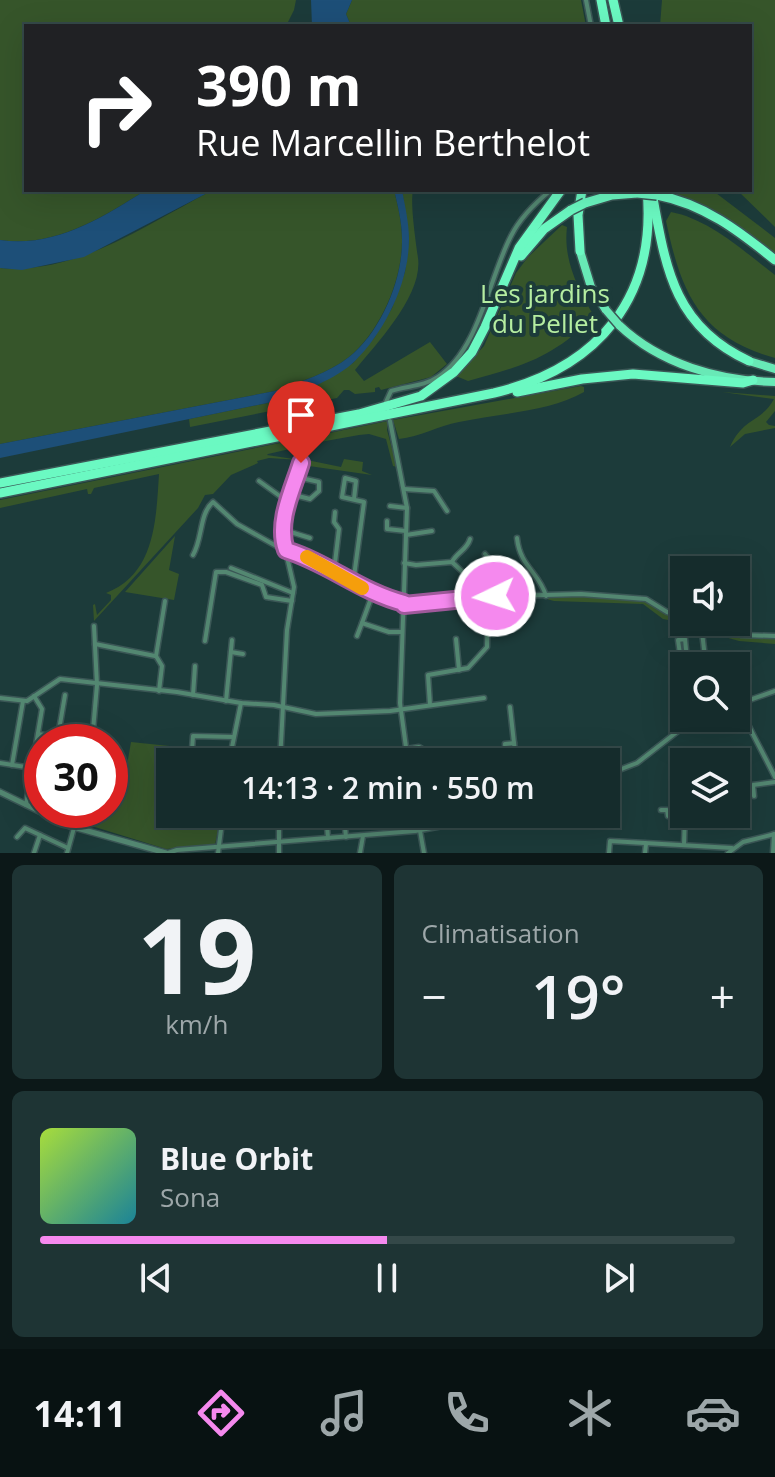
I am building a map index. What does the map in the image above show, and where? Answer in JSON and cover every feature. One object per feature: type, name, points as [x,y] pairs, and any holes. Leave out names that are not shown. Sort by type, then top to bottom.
[{"type":"highway","points":[[601,0],[606,24]]},
{"type":"highway","points":[[613,0],[619,24]]},
{"type":"highway","points":[[359,414],[405,402],[434,388],[463,363],[485,327],[532,228],[559,192]]},
{"type":"highway","points":[[582,192],[578,215],[580,251],[591,287],[619,325],[643,345],[680,363],[719,375],[775,382]]},
{"type":"highway","points":[[507,277],[536,236],[571,210],[612,195],[647,192],[680,200],[710,213],[775,260]]},
{"type":"highway","points":[[647,192],[677,296],[701,328],[727,349],[749,361],[775,369]]},
{"type":"highway","points":[[0,493],[494,393],[532,382],[568,364],[598,341],[619,316],[637,282],[646,251],[649,223],[647,192]]},
{"type":"highway","points":[[0,483],[507,384],[550,368],[577,352],[597,335],[615,312],[635,274],[642,243],[647,192]]},
{"type":"highway","points":[[494,393],[504,394],[616,375],[671,375],[743,383],[753,380]]},
{"type":"street","points":[[586,0],[591,24]]},
{"type":"street","points":[[386,402],[391,391],[428,382],[448,369],[475,326],[513,232],[549,192]]},
{"type":"street","points":[[390,421],[407,508],[400,709],[406,748]]},
{"type":"street","points":[[281,748],[293,593],[284,530],[290,494],[301,463]]},
{"type":"street","points":[[290,494],[310,499],[319,491],[319,482],[297,477]]},
{"type":"street","points":[[353,584],[364,502],[342,497],[345,478],[356,481],[354,499]]},
{"type":"street","points":[[259,481],[288,502]]},
{"type":"street","points":[[404,489],[434,491],[447,511]]},
{"type":"street","points":[[193,555],[198,548],[206,508],[215,502],[237,524],[312,560],[353,584],[404,604],[469,597],[581,594],[643,598],[670,613]]},
{"type":"street","points":[[390,506],[407,508]]},
{"type":"street","points":[[334,572],[339,529],[334,522],[335,512]]},
{"type":"street","points":[[387,521],[387,529],[406,533],[432,531]]},
{"type":"street","points":[[284,530],[310,538]]},
{"type":"street","points":[[517,538],[519,555],[544,588],[546,596]]},
{"type":"street","points":[[452,562],[467,547],[470,539]]},
{"type":"street","points":[[485,554],[505,576],[495,596]]},
{"type":"street","points":[[404,563],[452,562],[467,576],[469,597]]},
{"type":"street","points":[[231,568],[293,593]]},
{"type":"street","points":[[205,641],[216,572],[226,572],[262,585],[266,597],[292,601]]},
{"type":"street","points":[[357,636],[373,593]]},
{"type":"street","points":[[430,705],[428,675],[471,667],[487,647],[488,596]]},
{"type":"street","points":[[159,691],[162,666],[156,656],[165,601]]},
{"type":"street","points":[[362,623],[403,633]]},
{"type":"street","points":[[92,724],[97,685],[94,626]]},
{"type":"street","points":[[750,636],[775,636]]},
{"type":"street","points":[[456,639],[459,670]]},
{"type":"street","points":[[685,639],[687,660],[681,661],[678,640],[685,639]]},
{"type":"street","points":[[226,701],[232,640]]},
{"type":"street","points":[[95,644],[156,656]]},
{"type":"street","points":[[231,652],[243,654]]},
{"type":"street","points":[[193,695],[195,666]]},
{"type":"street","points":[[0,698],[23,701],[60,679],[284,707],[316,714],[400,709],[484,698]]},
{"type":"street","points":[[750,701],[774,693]]},
{"type":"street","points":[[59,724],[65,695]]},
{"type":"street","points":[[34,696],[42,709],[40,724]]},
{"type":"street","points":[[12,765],[23,701]]},
{"type":"street","points":[[231,748],[241,703]]},
{"type":"street","points":[[510,707],[515,748]]},
{"type":"street","points":[[750,730],[775,779],[753,785],[754,796]]},
{"type":"street","points":[[620,770],[637,763],[677,732]]},
{"type":"street","points":[[192,748],[193,736],[233,737]]},
{"type":"street","points":[[505,748],[505,744],[514,743]]},
{"type":"street","points":[[0,763],[24,767]]},
{"type":"street","points":[[0,792],[24,804]]},
{"type":"street","points":[[661,810],[667,810],[670,816]]},
{"type":"street","points":[[17,837],[25,828],[68,850],[75,828],[167,853],[426,828]]},
{"type":"street","points":[[218,850],[221,828]]},
{"type":"street","points":[[279,828],[279,853]]},
{"type":"street","points":[[327,828],[328,838]]},
{"type":"street","points":[[345,828],[346,837]]},
{"type":"street","points":[[684,845],[685,828]]},
{"type":"street","points":[[420,829],[424,853]]},
{"type":"street","points":[[610,850],[610,841],[619,841],[730,850],[743,842],[775,834],[773,853]]},
{"type":"street","points":[[34,853],[40,835]]},
{"type":"street","points":[[360,853],[363,836]]},
{"type":"street","points":[[645,853],[646,844]]},
{"type":"green space","points":[[0,0],[296,0],[287,24],[24,24],[24,192],[143,192],[112,211],[58,235],[39,240],[0,240]]},
{"type":"green space","points":[[352,0],[581,0],[586,24],[350,24],[346,14]]},
{"type":"green space","points":[[662,0],[775,0],[775,227],[739,192],[752,192],[752,24],[660,24]]},
{"type":"green space","points":[[209,192],[394,192],[402,233],[401,255],[388,304],[370,334],[349,357],[314,377],[275,391],[0,444],[0,268],[56,264],[137,231]]},
{"type":"green space","points":[[402,192],[413,192],[418,272],[397,318],[355,370],[364,381],[430,342],[447,364],[431,377],[381,390],[375,388],[375,392],[355,394],[344,390],[337,398],[190,427],[189,419],[277,401],[353,363],[374,338],[392,308],[405,272],[409,239]]},
{"type":"green space","points":[[664,192],[715,192],[775,238],[775,253],[704,207]]},
{"type":"green space","points":[[671,212],[713,229],[775,275],[775,358],[728,338],[698,308],[687,290],[672,246],[666,221]]},
{"type":"green space","name":"Les jardins du Pellet","points":[[562,225],[567,227],[567,251],[573,274],[594,316],[565,342],[536,359],[468,381],[456,376],[484,346],[516,273],[528,257]]},
{"type":"green space","points":[[581,386],[584,392],[555,404],[459,422],[407,438],[399,439],[393,420]]},
{"type":"green space","points":[[722,392],[775,396],[775,411],[766,422],[775,428],[745,434],[730,447],[741,430],[764,412],[774,399]]},
{"type":"green space","points":[[388,421],[387,430],[397,467],[393,466],[386,439],[369,434],[309,444],[307,460],[341,467],[344,459],[363,462],[362,471],[372,475],[302,465],[307,445],[267,455],[300,460],[269,458],[231,475],[213,494],[205,495],[198,508],[94,621],[93,605],[97,615],[111,600],[111,595],[106,593],[135,573],[144,559],[154,527],[159,474],[94,488],[91,494],[87,489],[0,508],[0,500]]},
{"type":"green space","points":[[175,536],[169,570],[179,574],[174,600],[125,592]]},
{"type":"green space","points":[[581,596],[645,600],[670,614],[670,620],[663,619],[643,604],[543,598]]},
{"type":"green space","points":[[721,636],[775,638],[775,644]]},
{"type":"green space","points":[[131,742],[179,747],[156,748],[156,828],[218,828],[215,845],[166,849],[98,828],[128,828]]},
{"type":"water","points":[[311,0],[352,0],[346,14],[350,24],[312,24]]},
{"type":"water","points":[[143,192],[209,192],[84,257],[22,270],[0,268],[0,240],[39,240],[77,228]]},
{"type":"water","points":[[394,192],[402,192],[409,233],[408,256],[400,289],[385,321],[366,349],[339,374],[277,401],[0,458],[0,444],[275,391],[341,363],[371,334],[388,304],[399,271],[401,221]]},
{"type":"slow traffic","points":[[307,557],[362,588]]},
{"type":"route","points":[[301,463],[286,511],[286,550],[312,560],[354,585],[404,605],[495,596]]}]
